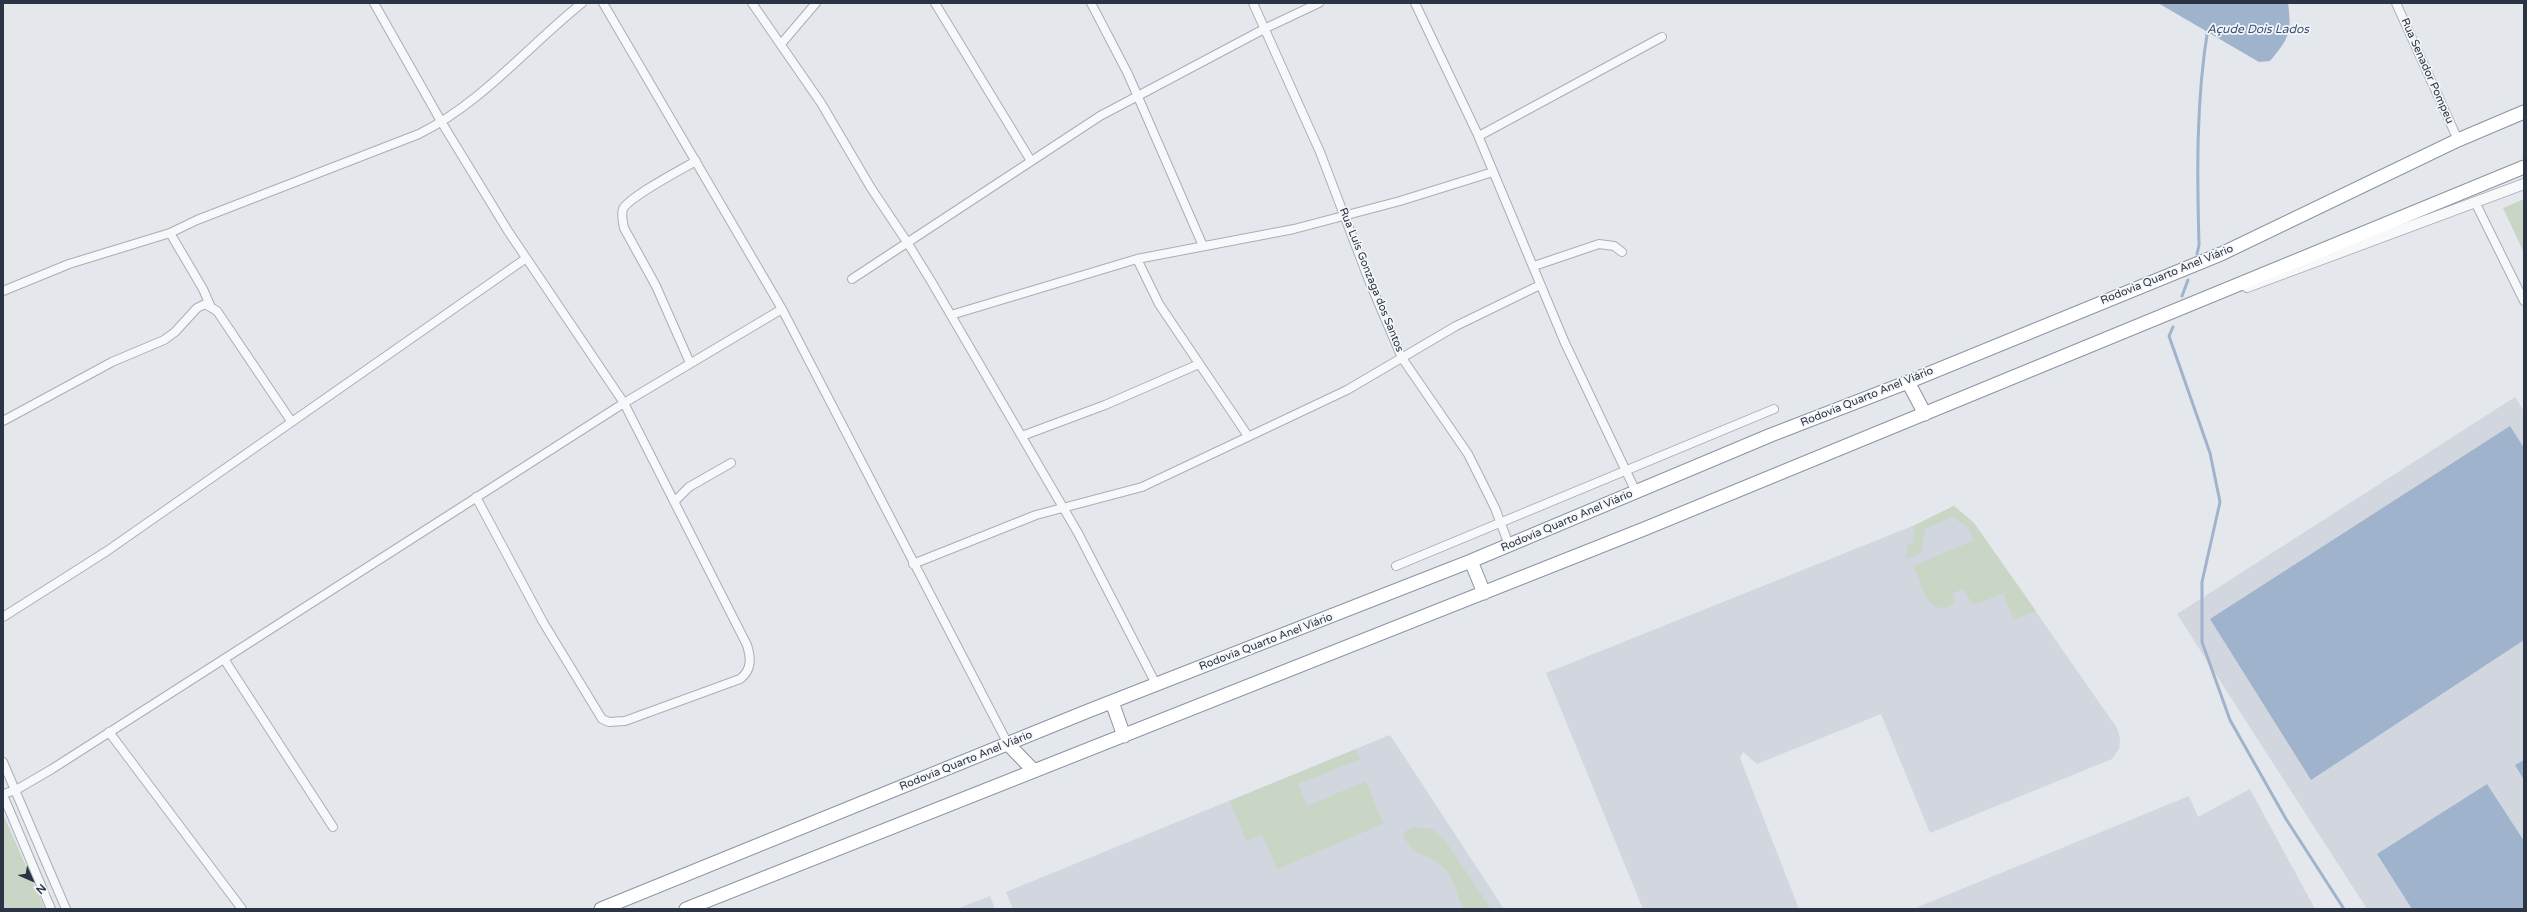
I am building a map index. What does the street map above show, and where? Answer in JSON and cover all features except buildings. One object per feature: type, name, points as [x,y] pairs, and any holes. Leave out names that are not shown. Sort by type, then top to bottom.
[{"type":"highway","name":"Rodovia Quarto Anel Viário","points":[[601,909],[1156,684],[1509,546],[1771,435],[1908,382],[2220,254],[2458,140],[2524,112]]},
{"type":"highway","points":[[686,909],[1484,593],[1925,414],[2524,167]]},
{"type":"highway","points":[[1908,382],[1925,414]]},
{"type":"highway","points":[[1471,561],[1484,593]]},
{"type":"highway","points":[[1112,702],[1124,736]]},
{"type":"highway","points":[[1008,744],[1034,771]]},
{"type":"street","points":[[374,3],[442,123],[525,259],[624,403],[747,645],[750,654],[750,665],[748,671],[740,679],[616,723],[602,718],[594,708],[544,622],[476,497]]},
{"type":"street","points":[[3,291],[69,264],[170,233],[198,220],[292,185],[420,134],[442,123],[487,88],[582,3]]},
{"type":"street","points":[[603,3],[782,309],[913,564],[1008,744]]},
{"type":"street","points":[[752,3],[821,103],[871,188],[907,242],[951,315],[1063,507],[1156,684]]},
{"type":"street","points":[[781,44],[816,3]]},
{"type":"street","points":[[935,3],[1032,161]]},
{"type":"street","points":[[1091,3],[1103,22],[1203,246]]},
{"type":"street","name":"Rua Luís Gonzaga dos Santos","points":[[1253,3],[1266,28],[1320,152],[1344,216],[1402,358],[1468,454],[1502,523],[1509,546]]},
{"type":"street","points":[[852,279],[1100,116],[1266,28],[1319,3]]},
{"type":"street","points":[[1415,3],[1479,136],[1492,172],[1534,266],[1540,285],[1568,350],[1636,492]]},
{"type":"street","name":"Rua Senador Pompeu","points":[[2396,3],[2458,140]]},
{"type":"street","points":[[1479,136],[1662,37]]},
{"type":"street","points":[[690,364],[656,286],[624,228],[622,218],[623,210],[632,200],[696,161]]},
{"type":"street","points":[[951,315],[1137,259],[1287,230],[1344,216],[1492,172]]},
{"type":"street","points":[[2164,315],[2188,309],[2476,204],[2524,184]]},
{"type":"street","points":[[2476,204],[2524,301]]},
{"type":"street","points":[[170,233],[203,289],[210,305],[217,311],[291,421]]},
{"type":"street","points":[[1534,266],[1599,244],[1614,246],[1622,252]]},
{"type":"street","points":[[3,617],[82,568],[525,259]]},
{"type":"street","points":[[1137,259],[1150,288],[1248,436]]},
{"type":"street","points":[[913,564],[997,529],[1063,507],[1142,487],[1347,390],[1456,326],[1540,285]]},
{"type":"street","points":[[3,421],[112,362],[164,340],[175,332],[197,308],[205,304],[210,305]]},
{"type":"street","points":[[52,909],[3,794],[16,790],[109,732],[624,403],[782,309]]},
{"type":"street","points":[[1022,436],[1106,405],[1199,364]]},
{"type":"street","points":[[1396,566],[1774,409]]},
{"type":"street","points":[[675,501],[689,487],[731,463]]},
{"type":"street","points":[[224,659],[333,827]]},
{"type":"street","points":[[109,732],[242,909]]},
{"type":"street","points":[[3,762],[66,909]]},
{"type":"shaded area","points":[[2515,397],[2524,411],[2524,909],[2367,909],[2177,614]]},
{"type":"shaded area","points":[[1954,506],[1974,523],[2117,728],[2120,738],[2119,749],[2112,759],[1930,833],[1881,714],[1757,764],[1743,752],[1740,758],[1799,909],[1643,909],[1546,673],[1915,525]]},
{"type":"shaded area","points":[[1390,735],[1504,909],[1013,909],[1006,892]]},
{"type":"shaded area","points":[[2250,789],[2315,909],[1913,909],[2189,796],[2198,817]]},
{"type":"shaded area","points":[[990,896],[995,909],[957,909]]},
{"type":"green space","points":[[2524,199],[2524,253],[2503,208]]},
{"type":"green space","points":[[1954,506],[1974,523],[2036,611],[2014,620],[2003,593],[1978,604],[1972,603],[1963,589],[1953,593],[1955,603],[1946,607],[1938,607],[1932,604],[1927,598],[1914,566],[1974,540],[1969,529],[1953,517],[1925,529],[1921,553],[1907,559],[1905,554],[1909,553],[1906,545],[1913,542],[1915,525]]},
{"type":"green space","points":[[1356,749],[1360,759],[1298,784],[1307,806],[1366,781],[1383,824],[1277,869],[1262,834],[1246,841],[1230,801]]},
{"type":"green space","points":[[3,814],[45,909],[3,909]]},
{"type":"green space","points":[[1415,827],[1432,829],[1445,840],[1491,909],[1463,909],[1453,881],[1447,871],[1437,862],[1412,848],[1403,835],[1407,830]]},
{"type":"water","name":"Açude Dois Lados","points":[[2158,3],[2288,3],[2290,21],[2288,35],[2270,61],[2259,62]]},
{"type":"water","points":[[2510,426],[2524,448],[2524,640],[2311,780],[2210,619]]},
{"type":"water","points":[[2524,760],[2524,780],[2515,765]]},
{"type":"water","points":[[2487,784],[2524,841],[2524,909],[2412,909],[2377,854]]},
{"type":"waterway","points":[[2197,254],[2199,245],[2199,109],[2208,28]]},
{"type":"waterway","points":[[2182,296],[2188,280]]},
{"type":"waterway","points":[[2173,327],[2169,336],[2210,453],[2220,502],[2202,582],[2202,642],[2230,720],[2286,819],[2344,909]]}]
